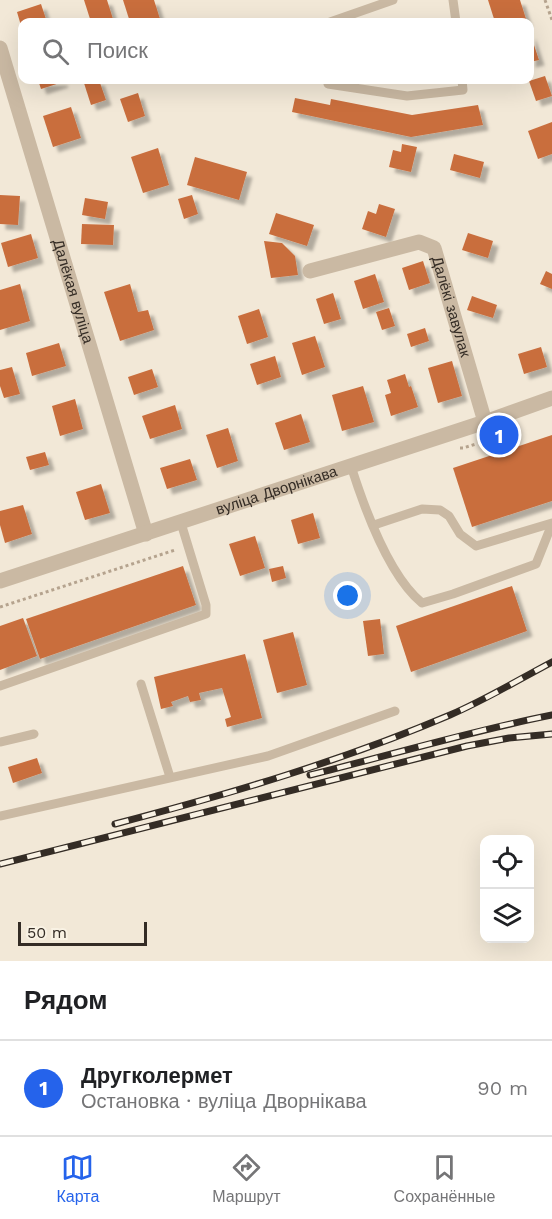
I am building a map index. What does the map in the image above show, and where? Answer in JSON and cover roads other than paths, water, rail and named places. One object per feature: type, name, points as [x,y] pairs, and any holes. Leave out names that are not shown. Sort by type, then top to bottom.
[{"type":"street","name":"Далёкая вуліца","points":[[0,48],[146,534]]},
{"type":"street","name":"Далёкі завулак","points":[[310,271],[419,242],[435,248],[485,422]]},
{"type":"street","name":"вуліца Дворнікава","points":[[0,581],[181,523],[552,398]]},
{"type":"lane","points":[[341,18],[393,0]]},
{"type":"lane","points":[[453,0],[455,18]]},
{"type":"lane","points":[[328,84],[407,96],[463,90],[462,84]]},
{"type":"lane","points":[[351,466],[358,490],[390,561],[410,593],[422,603],[536,564],[552,524]]},
{"type":"lane","points":[[374,525],[422,509],[440,510],[448,516],[460,534],[476,546],[552,524]]},
{"type":"lane","points":[[0,686],[206,614],[206,605],[181,523]]},
{"type":"lane","points":[[141,684],[170,777]]},
{"type":"lane","points":[[0,803],[2,816],[268,756],[395,711]]},
{"type":"lane","points":[[0,742],[34,734]]},
{"type":"railway","points":[[115,824],[327,762],[409,732],[463,709],[552,662]]},
{"type":"railway","points":[[310,775],[552,715]]},
{"type":"railway","points":[[0,864],[467,746],[509,738],[552,734]]},
{"type":"place","name":"Другколермет","points":[[499,435]]}]
